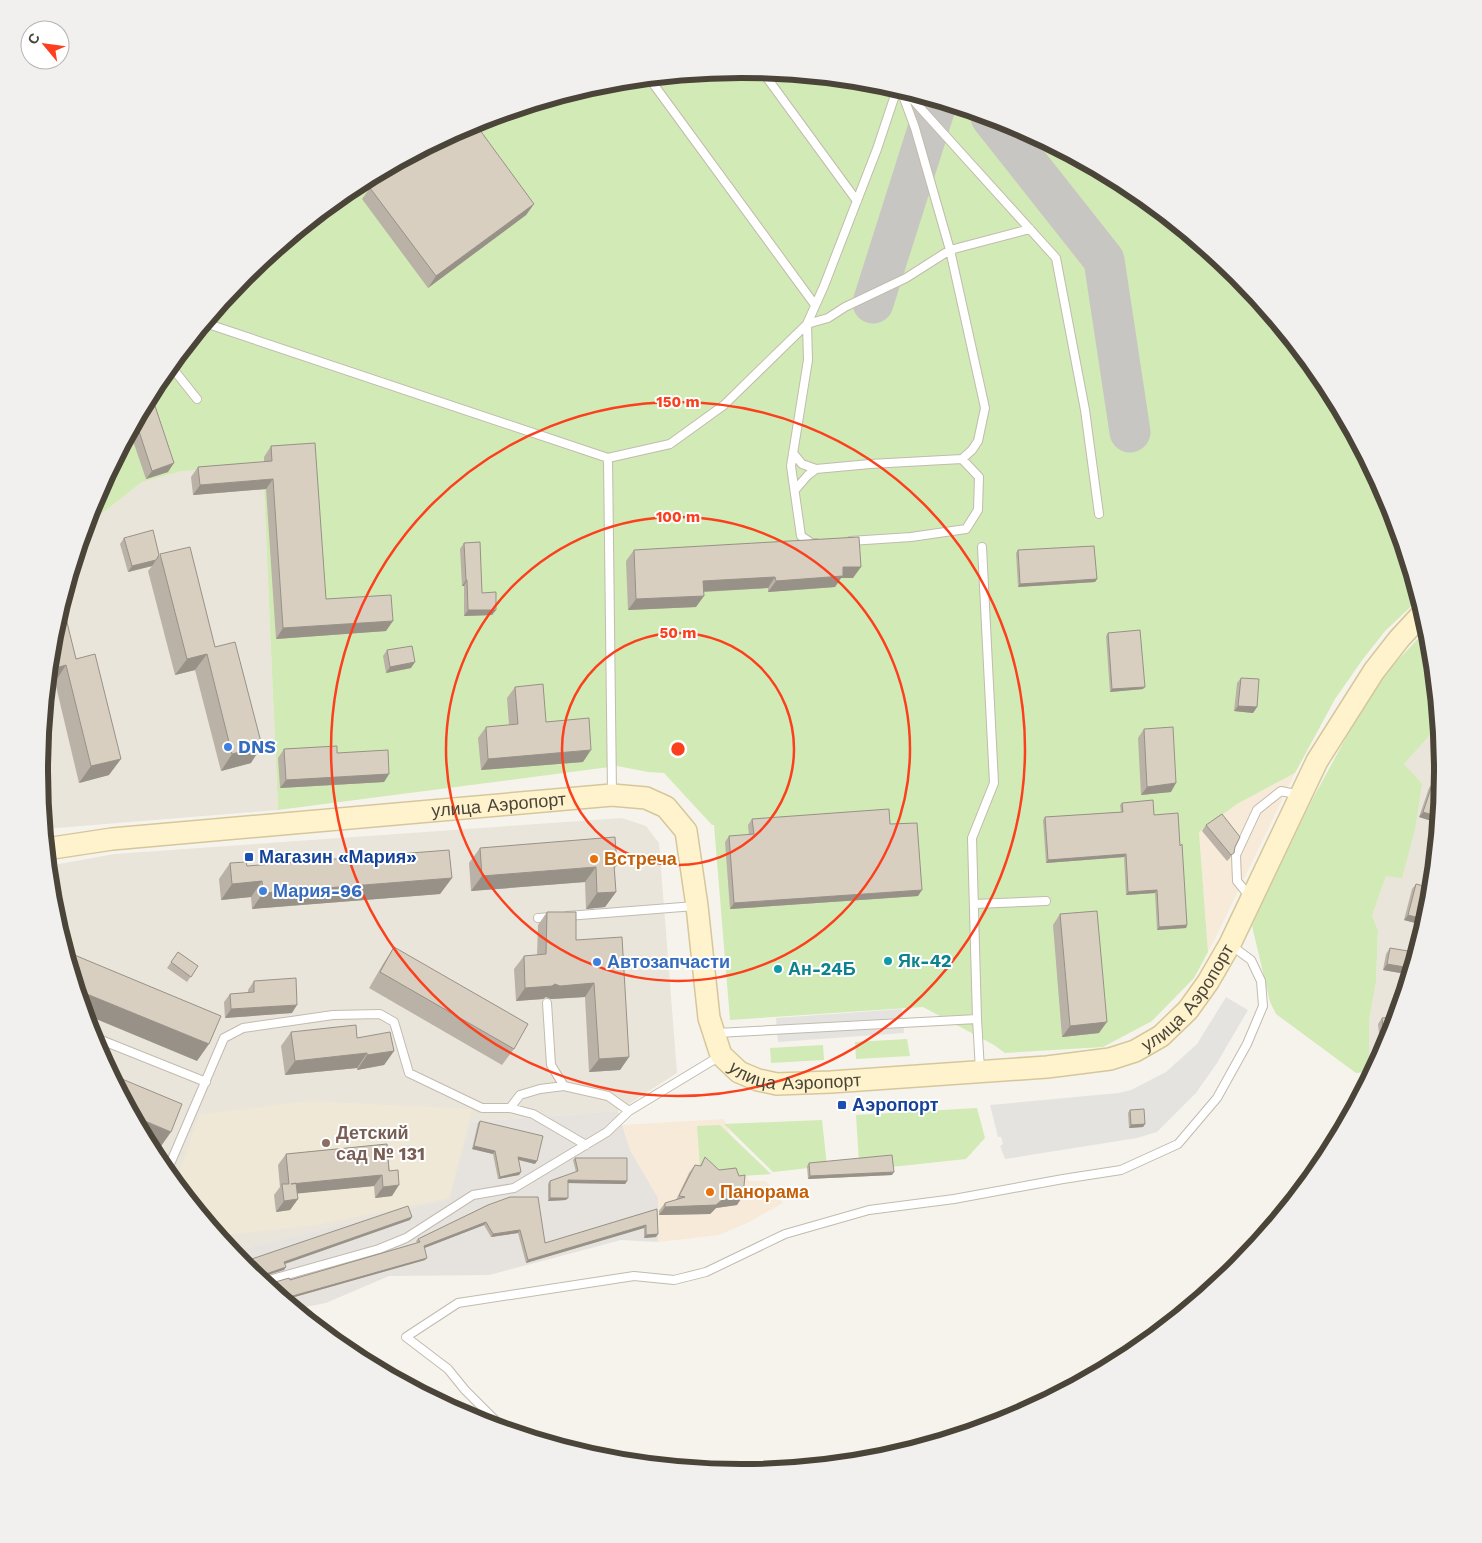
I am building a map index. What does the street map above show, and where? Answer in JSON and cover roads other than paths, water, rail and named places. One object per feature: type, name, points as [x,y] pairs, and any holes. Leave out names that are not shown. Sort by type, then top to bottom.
[{"type":"main road","name":"улица Аэропорт","points":[[52,848],[112,839],[612,795],[646,798],[666,806],[686,831],[697,906],[709,1018],[721,1055],[740,1072],[758,1080],[778,1084],[837,1082],[1095,1062],[1135,1051],[1160,1036],[1188,1010],[1208,982],[1230,944],[1317,761],[1374,671],[1417,619]]},
{"type":"lane","points":[[768,79],[857,201]]},
{"type":"lane","points":[[653,84],[815,305]]},
{"type":"lane","points":[[210,326],[608,458],[670,444],[724,404],[807,324],[857,201],[895,96]]},
{"type":"lane","points":[[794,453],[802,464],[816,469],[962,459],[978,441],[985,408],[950,250],[915,128],[904,98]]},
{"type":"lane","points":[[913,100],[1056,258],[1085,410],[1099,514]]},
{"type":"lane","points":[[807,324],[828,318],[845,307],[906,278],[950,250],[1030,229]]},
{"type":"lane","points":[[807,324],[808,360],[791,466],[802,536],[813,544],[823,543]]},
{"type":"lane","points":[[175,371],[197,399]]},
{"type":"lane","points":[[608,458],[612,795]]},
{"type":"lane","points":[[843,542],[911,537],[966,529],[978,510],[979,477],[962,459]]},
{"type":"lane","points":[[795,490],[816,469]]},
{"type":"lane","points":[[980,1072],[972,838],[994,783],[982,547]]},
{"type":"lane","points":[[1252,899],[1237,881],[1236,855],[1257,810],[1280,791],[1300,795]]},
{"type":"lane","points":[[974,904],[1046,901]]},
{"type":"lane","points":[[538,918],[697,906]]},
{"type":"lane","points":[[493,1419],[464,1390],[448,1369],[406,1337],[458,1302],[634,1276],[674,1280],[706,1272],[785,1234],[869,1210],[954,1199],[1121,1170],[1178,1144],[1217,1098],[1247,1044],[1263,1006],[1261,981],[1251,960],[1230,944]]},
{"type":"lane","points":[[547,1003],[551,1065],[564,1086]]},
{"type":"lane","points":[[170,1165],[224,1038],[244,1028],[333,1015],[380,1014],[394,1022],[409,1074],[482,1108],[510,1108],[534,1114],[586,1145]]},
{"type":"lane","points":[[713,1034],[977,1019]]},
{"type":"lane","points":[[101,1040],[206,1082]]},
{"type":"lane","points":[[270,1280],[379,1249],[406,1238],[473,1195],[514,1188],[607,1132],[629,1111],[721,1055]]},
{"type":"lane","points":[[510,1108],[520,1095],[540,1089],[564,1086],[608,1096],[629,1111]]},
{"type":"place","name":"DNS","points":[[228,747]]},
{"type":"place","name":"Магазин «Мария»","points":[[249,857]]},
{"type":"place","name":"Встреча","points":[[594,859]]},
{"type":"place","name":"Мария-96","points":[[263,891]]},
{"type":"place","name":"Як-42","points":[[888,961]]},
{"type":"place","name":"Автозапчасти","points":[[597,962]]},
{"type":"place","name":"Ан-24Б","points":[[778,969]]},
{"type":"place","name":"Аэропорт","points":[[842,1105]]},
{"type":"place","name":"Детский сад № 131","points":[[326,1143]]},
{"type":"place","name":"Панорама","points":[[710,1192]]}]
